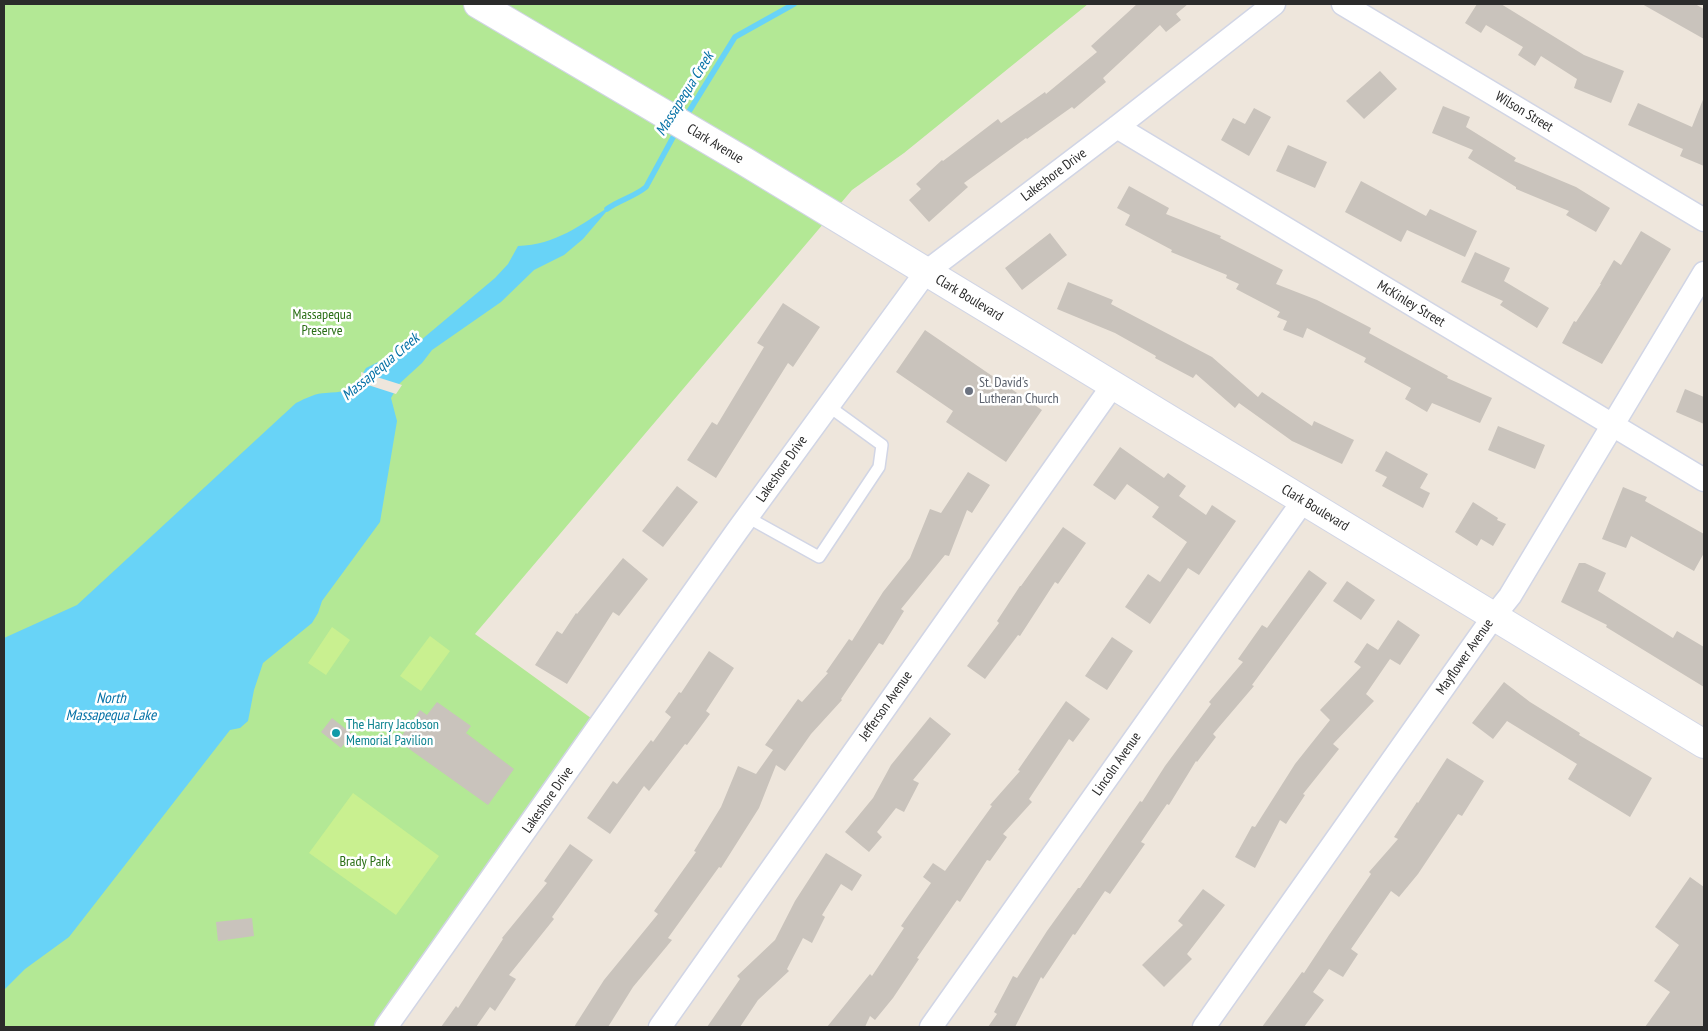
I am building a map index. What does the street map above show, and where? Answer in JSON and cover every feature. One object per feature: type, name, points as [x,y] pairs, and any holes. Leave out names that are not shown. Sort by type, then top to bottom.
[{"type":"street","name":"Clark Avenue","points":[[478,4],[719,146],[926,272]]},
{"type":"street","name":"Lakeshore Drive","points":[[386,1027],[827,406],[926,272],[1117,127],[1274,4]]},
{"type":"street","name":"Wilson Street","points":[[1343,4],[1704,220]]},
{"type":"street","name":"McKinley Street","points":[[1117,127],[1704,480]]},
{"type":"street","name":"Clark Boulevard","points":[[926,272],[1704,744]]},
{"type":"street","name":"Mayflower Avenue","points":[[1204,1027],[1510,596],[1704,273]]},
{"type":"street","name":"Jefferson Avenue","points":[[660,1027],[1113,385]]},
{"type":"street","name":"Lincoln Avenue","points":[[931,1027],[1303,501]]},
{"type":"lane","points":[[748,517],[819,557],[879,467],[882,445],[827,406]]},
{"type":"green space","name":"Massapequa Preserve","points":[[4,4],[1088,4],[904,153],[852,190],[475,634],[595,721],[377,1027],[4,1027]]},
{"type":"green space","points":[[332,627],[350,640],[326,675],[308,663]]},
{"type":"green space","points":[[430,636],[450,651],[421,691],[400,676]]},
{"type":"green space","name":"Brady Park","points":[[353,793],[439,856],[396,915],[309,853]]},
{"type":"water","name":"North Massapequa Lake","points":[[612,205],[583,239],[564,255],[534,270],[501,302],[432,350],[422,363],[399,384],[391,398],[397,421],[380,522],[322,601],[312,623],[263,663],[254,690],[248,721],[240,728],[230,730],[69,937],[25,969],[4,990],[4,638],[77,605],[296,403],[322,393],[346,391],[365,384],[363,373],[366,368],[378,362],[402,356],[495,278],[508,264],[518,246],[532,245],[556,238]]},
{"type":"pier","points":[[361,372],[402,385],[396,394],[361,383]]},
{"type":"building","points":[[1137,4],[1188,4],[1176,14],[1181,20],[1166,32],[1160,25],[1103,78],[1106,82],[1074,109],[1072,107],[964,183],[968,187],[929,222],[909,200],[921,189],[916,184],[942,160],[998,119],[1001,123],[1045,92],[1046,94],[1097,52],[1091,46]]},
{"type":"building","points":[[1477,4],[1501,4],[1584,55],[1624,71],[1611,103],[1574,88],[1577,79],[1541,56],[1535,66],[1518,55],[1523,47],[1486,25],[1481,33],[1465,23]]},
{"type":"building","points":[[1642,4],[1695,4],[1704,9],[1704,39]]},
{"type":"building","points":[[1380,71],[1397,89],[1364,119],[1346,101]]},
{"type":"building","points":[[1704,97],[1704,166],[1680,156],[1683,149],[1628,125],[1638,103],[1692,127]]},
{"type":"building","points":[[1443,106],[1470,117],[1466,127],[1516,158],[1514,161],[1576,187],[1610,208],[1596,232],[1566,215],[1569,211],[1516,189],[1516,187],[1468,158],[1473,150],[1432,133]]},
{"type":"building","points":[[1254,108],[1271,117],[1249,156],[1221,140],[1233,118],[1245,124]]},
{"type":"building","points":[[1288,145],[1327,162],[1315,188],[1276,171]]},
{"type":"building","points":[[1361,181],[1426,216],[1430,209],[1477,231],[1465,257],[1407,230],[1401,242],[1345,212]]},
{"type":"building","points":[[1129,186],[1169,208],[1166,214],[1221,236],[1220,238],[1283,270],[1276,284],[1317,300],[1371,328],[1369,333],[1448,376],[1447,378],[1492,398],[1480,423],[1432,403],[1427,412],[1405,399],[1411,388],[1364,362],[1366,358],[1307,328],[1303,338],[1283,330],[1287,321],[1277,317],[1280,312],[1236,289],[1239,284],[1226,278],[1227,275],[1171,252],[1172,250],[1125,225],[1130,215],[1117,208]]},
{"type":"building","points":[[1641,231],[1671,249],[1602,364],[1562,343],[1574,321],[1576,322],[1601,284],[1614,260],[1621,265]]},
{"type":"building","points":[[1050,233],[1067,255],[1022,290],[1005,268]]},
{"type":"building","points":[[1475,252],[1510,268],[1504,281],[1549,308],[1537,328],[1500,305],[1503,301],[1461,282]]},
{"type":"building","points":[[1068,282],[1113,300],[1111,304],[1212,357],[1258,397],[1262,392],[1312,426],[1314,421],[1354,440],[1342,464],[1292,441],[1239,403],[1235,408],[1196,374],[1193,378],[1155,358],[1156,356],[1115,333],[1057,309]]},
{"type":"building","points":[[783,303],[820,327],[793,367],[788,363],[716,478],[687,460],[712,422],[717,425],[764,347],[757,343]]},
{"type":"building","name":"St. David's Lutheran Church","points":[[925,330],[1042,410],[1006,462],[946,422],[953,411],[896,372]]},
{"type":"building","points":[[1685,389],[1704,397],[1704,424],[1676,412]]},
{"type":"building","points":[[1498,426],[1545,445],[1535,469],[1488,450]]},
{"type":"building","points":[[1120,447],[1164,478],[1168,473],[1186,486],[1179,496],[1206,515],[1212,505],[1236,521],[1199,575],[1188,568],[1150,624],[1125,607],[1148,574],[1160,582],[1187,542],[1152,517],[1159,507],[1127,484],[1115,500],[1093,485]]},
{"type":"building","points":[[1386,451],[1428,474],[1420,488],[1430,493],[1423,508],[1382,486],[1387,477],[1375,471]]},
{"type":"building","points":[[968,472],[990,485],[972,513],[967,510],[949,556],[945,555],[901,609],[904,611],[883,645],[879,643],[842,700],[811,734],[785,771],[776,765],[759,808],[721,868],[719,867],[668,938],[672,940],[633,987],[608,1027],[574,1027],[604,980],[658,914],[654,911],[696,852],[694,851],[721,807],[738,766],[756,774],[773,750],[765,745],[798,699],[802,702],[828,673],[826,672],[849,639],[852,641],[883,592],[910,558],[930,509],[941,513]]},
{"type":"building","points":[[677,486],[698,502],[663,547],[642,531]]},
{"type":"building","points":[[1623,487],[1647,497],[1645,501],[1704,534],[1704,553],[1694,571],[1631,536],[1626,548],[1602,539]]},
{"type":"building","points":[[1473,502],[1498,518],[1497,520],[1506,524],[1493,546],[1481,539],[1477,546],[1455,532]]},
{"type":"building","points":[[1063,527],[1086,543],[1058,584],[1055,582],[1020,636],[1018,635],[985,679],[967,666],[999,623],[997,621],[1020,586]]},
{"type":"building","points":[[623,558],[648,579],[619,616],[613,612],[567,684],[535,665],[557,631],[562,634],[576,613]]},
{"type":"building","points":[[1579,563],[1585,563],[1606,573],[1598,591],[1673,638],[1677,631],[1704,647],[1704,687],[1606,627],[1607,625],[1561,602]]},
{"type":"building","points":[[1309,570],[1327,583],[1252,685],[1254,686],[1213,734],[1216,737],[1196,761],[1169,805],[1167,804],[1141,842],[1145,844],[1110,894],[1105,891],[1043,979],[1041,977],[1015,1027],[988,1027],[997,1014],[994,1012],[1013,976],[1017,978],[1047,931],[1078,888],[1080,888],[1140,801],[1142,802],[1165,766],[1211,704],[1209,702],[1243,662],[1238,659],[1262,625],[1267,628]]},
{"type":"building","points":[[1347,581],[1375,600],[1361,620],[1333,601]]},
{"type":"building","points":[[1398,620],[1420,635],[1400,665],[1390,659],[1366,694],[1374,701],[1333,744],[1339,749],[1303,794],[1305,795],[1286,824],[1280,820],[1255,868],[1235,857],[1252,826],[1255,827],[1295,764],[1330,720],[1320,710],[1361,667],[1354,662],[1367,643],[1378,650]]},
{"type":"building","points":[[1112,637],[1133,651],[1107,690],[1085,676]]},
{"type":"building","points":[[709,651],[734,668],[706,711],[710,714],[649,791],[644,786],[610,834],[587,818],[613,781],[617,784],[651,740],[653,742],[671,717],[665,712],[679,692],[681,693]]},
{"type":"building","points":[[1504,682],[1530,702],[1580,733],[1579,735],[1652,778],[1630,817],[1568,779],[1577,764],[1507,721],[1493,739],[1472,723]]},
{"type":"building","points":[[1066,701],[1090,719],[1073,742],[1069,739],[1029,799],[1032,802],[1003,834],[1007,837],[990,861],[987,860],[960,902],[957,900],[917,958],[919,959],[893,998],[875,1020],[870,1016],[865,1027],[827,1027],[870,974],[872,976],[904,928],[901,926],[931,883],[923,877],[933,863],[945,871],[992,806],[990,805],[1020,771],[1018,770]]},
{"type":"building","points":[[437,702],[471,726],[466,733],[514,769],[488,805],[398,741],[420,710],[427,715]]},
{"type":"building","points":[[930,717],[951,734],[913,780],[919,783],[904,812],[896,808],[877,832],[882,837],[869,852],[845,832],[873,798],[891,765]]},
{"type":"building","name":"The Harry Jacobson Memorial Pavilion","points":[[332,718],[352,734],[341,748],[321,732]]},
{"type":"building","points":[[1447,758],[1484,781],[1462,816],[1458,814],[1418,874],[1399,897],[1391,891],[1351,949],[1358,954],[1343,977],[1329,969],[1313,992],[1324,1000],[1304,1027],[1262,1027],[1302,972],[1304,973],[1371,874],[1369,872],[1398,839],[1394,837]]},
{"type":"building","points":[[570,844],[593,860],[552,917],[554,919],[509,975],[516,979],[495,1011],[490,1007],[476,1027],[441,1027],[456,1006],[458,1008],[502,938],[547,883],[544,881]]},
{"type":"building","points":[[826,853],[862,875],[852,891],[841,884],[822,915],[825,917],[812,943],[803,938],[787,969],[789,971],[758,1000],[740,1027],[707,1027],[740,979],[737,976],[775,940],[795,901]]},
{"type":"building","points":[[1690,877],[1704,887],[1704,1027],[1645,1027],[1670,992],[1654,981],[1679,945],[1655,927]]},
{"type":"building","points":[[1203,889],[1225,905],[1187,954],[1192,959],[1164,987],[1142,965],[1183,925],[1178,921]]},
{"type":"building","points":[[252,918],[254,936],[218,941],[216,922]]},
{"type":"waterway","name":"Massapequa Creek","points":[[685,118],[735,37],[794,4]]},
{"type":"waterway","name":"Massapequa Creek","points":[[607,209],[646,187],[677,130]]},
{"type":"place","name":"St. David's Lutheran Church","points":[[969,391]]},
{"type":"place","name":"The Harry Jacobson Memorial Pavilion","points":[[336,733]]}]
